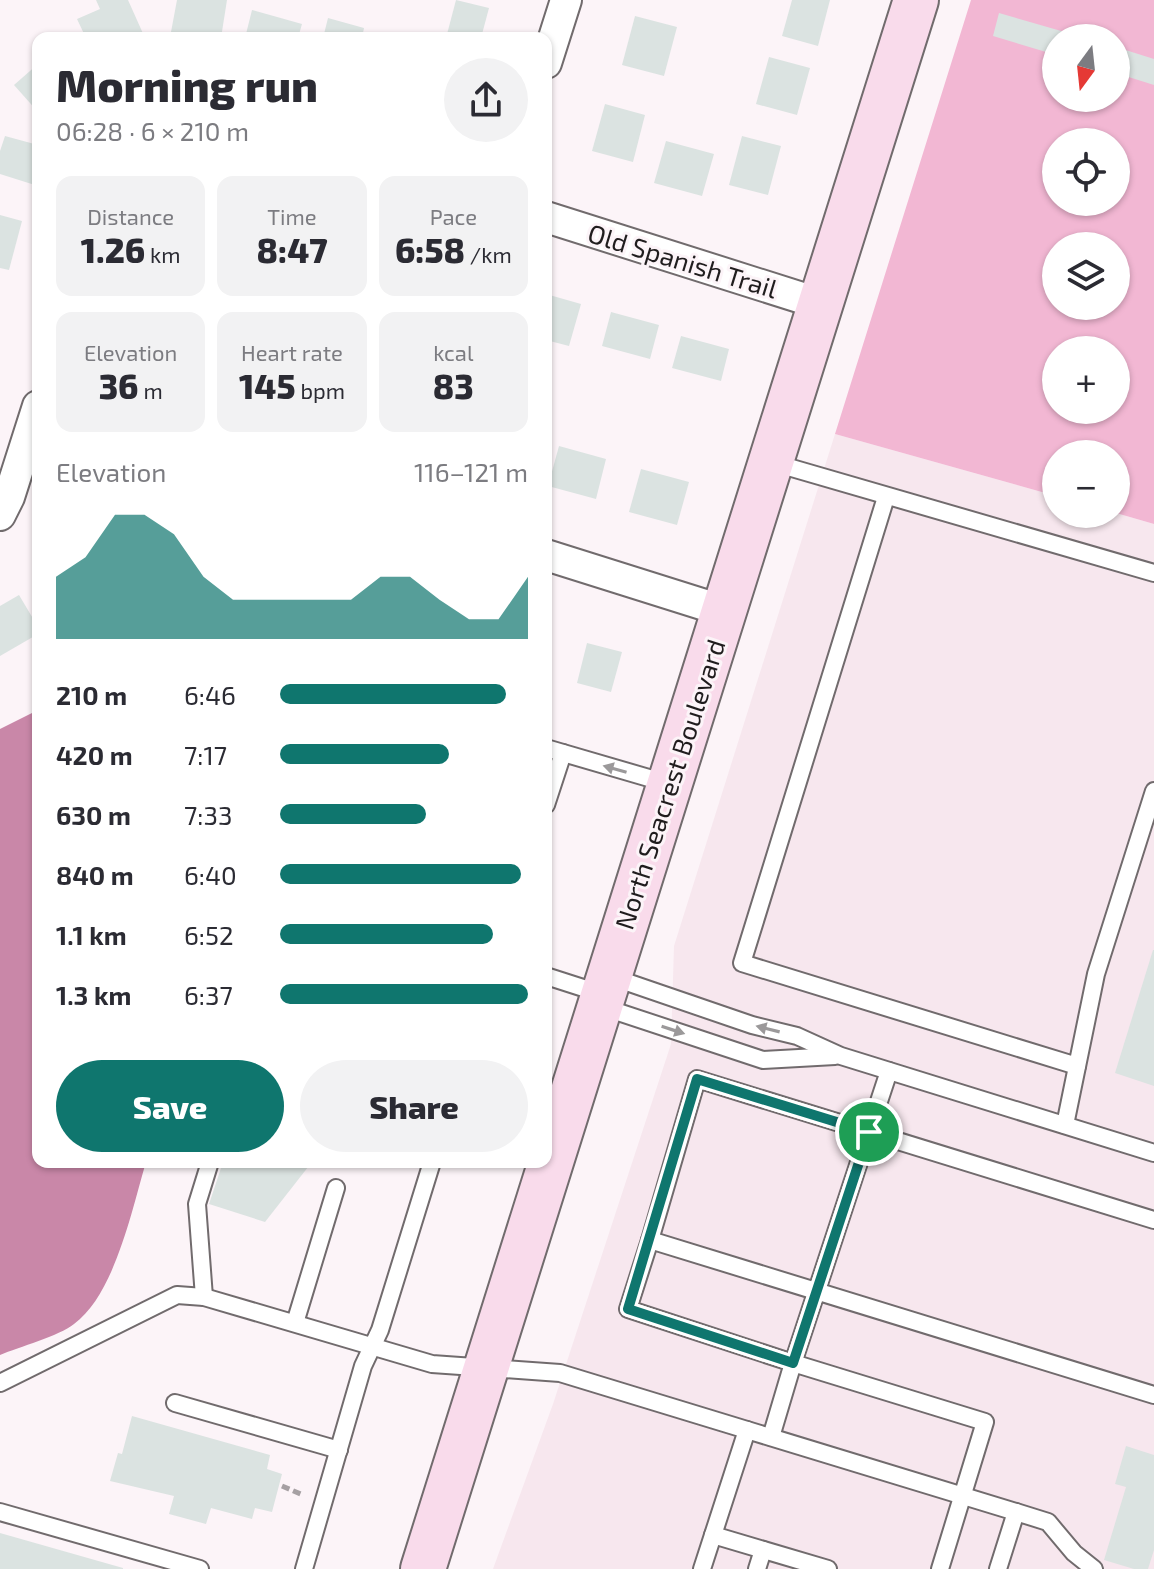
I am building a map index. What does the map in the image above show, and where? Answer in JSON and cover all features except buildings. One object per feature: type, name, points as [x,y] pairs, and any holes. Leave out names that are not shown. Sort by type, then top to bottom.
[{"type":"street","points":[[552,44],[566,0]]},
{"type":"street","name":"North Seacrest Boulevard","points":[[552,1156],[916,0]]},
{"type":"street","name":"Old Spanish Trail","points":[[552,219],[821,304]]},
{"type":"street","points":[[0,515],[9,497],[32,425]]},
{"type":"street","points":[[552,557],[724,611]]},
{"type":"street","name":"North Seacrest Boulevard","points":[[423,1569],[548,1168]]},
{"type":"lane","points":[[771,462],[1154,573]]},
{"type":"lane","points":[[886,497],[742,963],[1077,1066]]},
{"type":"lane","points":[[552,750],[668,784]]},
{"type":"lane","points":[[552,787],[563,753]]},
{"type":"lane","points":[[1065,1125],[1096,974],[1154,791]]},
{"type":"lane","points":[[552,978],[797,1036],[841,1056],[1154,1153]]},
{"type":"lane","points":[[603,992],[763,1060],[841,1056]]},
{"type":"lane","points":[[771,1437],[889,1071]]},
{"type":"lane","points":[[940,1569],[985,1422],[628,1309],[697,1079],[1154,1220]]},
{"type":"lane","points":[[204,1297],[197,1204],[208,1168]]},
{"type":"lane","points":[[304,1569],[363,1366],[380,1330],[430,1168]]},
{"type":"lane","points":[[295,1323],[336,1188]]},
{"type":"lane","points":[[650,1240],[1154,1395]]},
{"type":"lane","points":[[0,1383],[177,1295],[204,1297],[432,1364],[560,1373],[771,1437],[1048,1522],[1074,1553],[1094,1569]]},
{"type":"lane","points":[[175,1403],[339,1450]]},
{"type":"lane","points":[[702,1569],[747,1430]]},
{"type":"lane","points":[[0,1512],[200,1569]]},
{"type":"lane","points":[[998,1569],[1016,1512]]},
{"type":"lane","points":[[713,1535],[828,1569]]},
{"type":"lane","points":[[757,1569],[763,1550]]},
{"type":"path","points":[[282,1486],[303,1495]]},
{"type":"shaded area","points":[[971,0],[1154,0],[1154,524],[1130,517],[1130,440],[1042,440],[1042,492],[835,434]]},
{"type":"shaded area","points":[[835,434],[1042,492],[1042,528],[1130,528],[1130,517],[1154,524],[1154,1569],[493,1569],[553,1404],[671,1044],[674,946]]},
{"type":"shaded area","points":[[32,713],[32,1168],[144,1168],[111,1272],[88,1310],[59,1333],[0,1355],[0,729]]},
{"type":"route","points":[[697,1079],[869,1132],[793,1363],[628,1309],[697,1079]]}]
